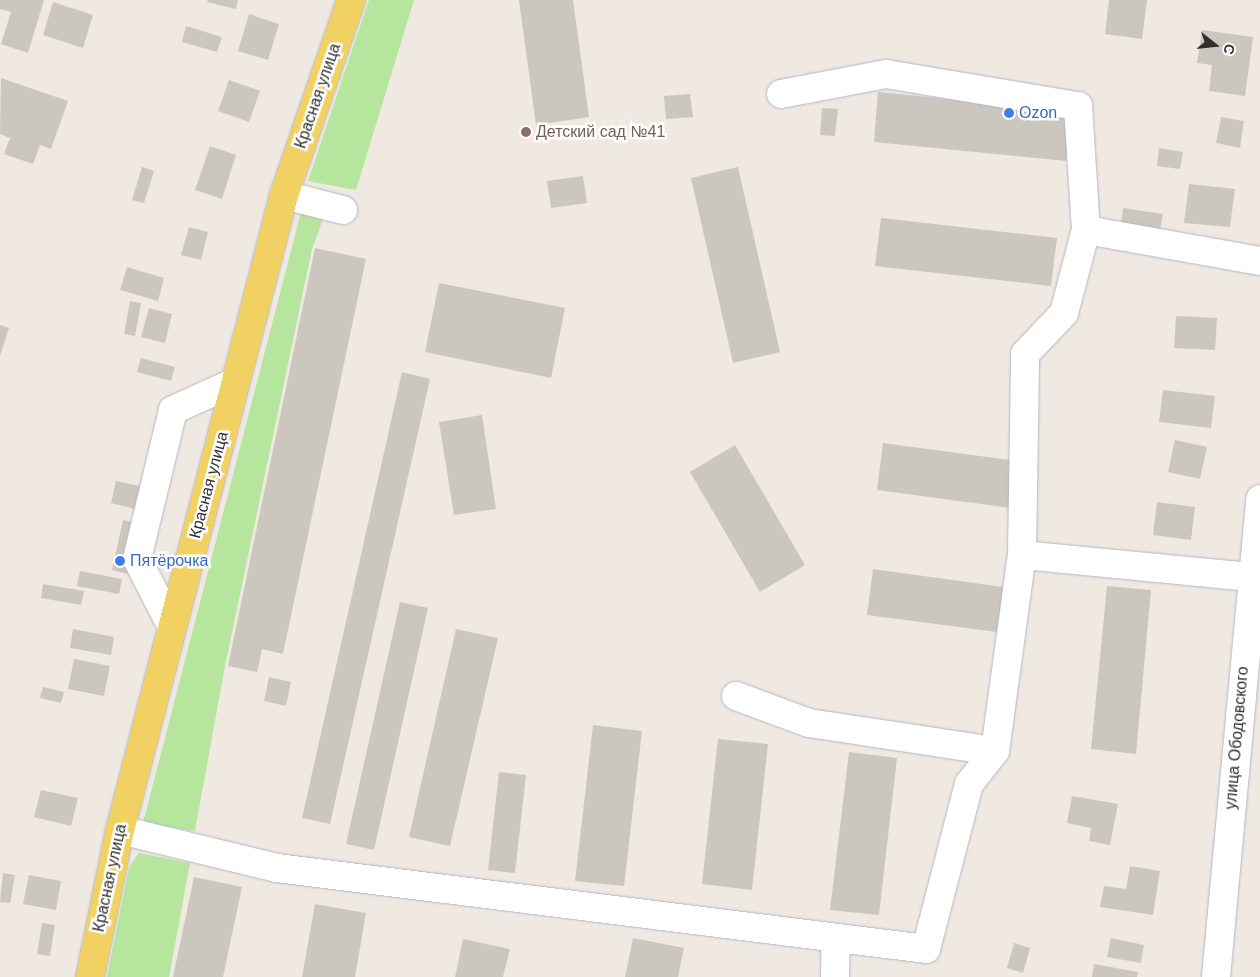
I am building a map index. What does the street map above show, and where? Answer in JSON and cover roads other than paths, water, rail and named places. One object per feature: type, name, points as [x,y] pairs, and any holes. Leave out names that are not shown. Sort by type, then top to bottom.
[{"type":"main road","name":"Красная улица","points":[[90,977],[120,830],[284,195],[351,0]]},
{"type":"street","points":[[120,830],[277,868],[926,949],[969,784],[995,751],[1022,555],[1025,354],[1064,313],[1086,230],[1078,106],[886,74],[781,94]]},
{"type":"street","points":[[284,195],[343,210]]},
{"type":"street","points":[[1086,230],[1260,261]]},
{"type":"street","points":[[172,627],[137,559],[173,410],[235,382]]},
{"type":"street","name":"улица Ободовского","points":[[1216,977],[1260,499]]},
{"type":"street","points":[[1022,555],[1252,577]]},
{"type":"street","points":[[736,696],[809,723],[995,751]]},
{"type":"street","points":[[835,977],[836,938]]},
{"type":"place","name":"Ozon","points":[[1009,113]]},
{"type":"place","name":"Детский сад №41","points":[[526,132]]},
{"type":"place","name":"Пятёрочка","points":[[120,561]]}]
